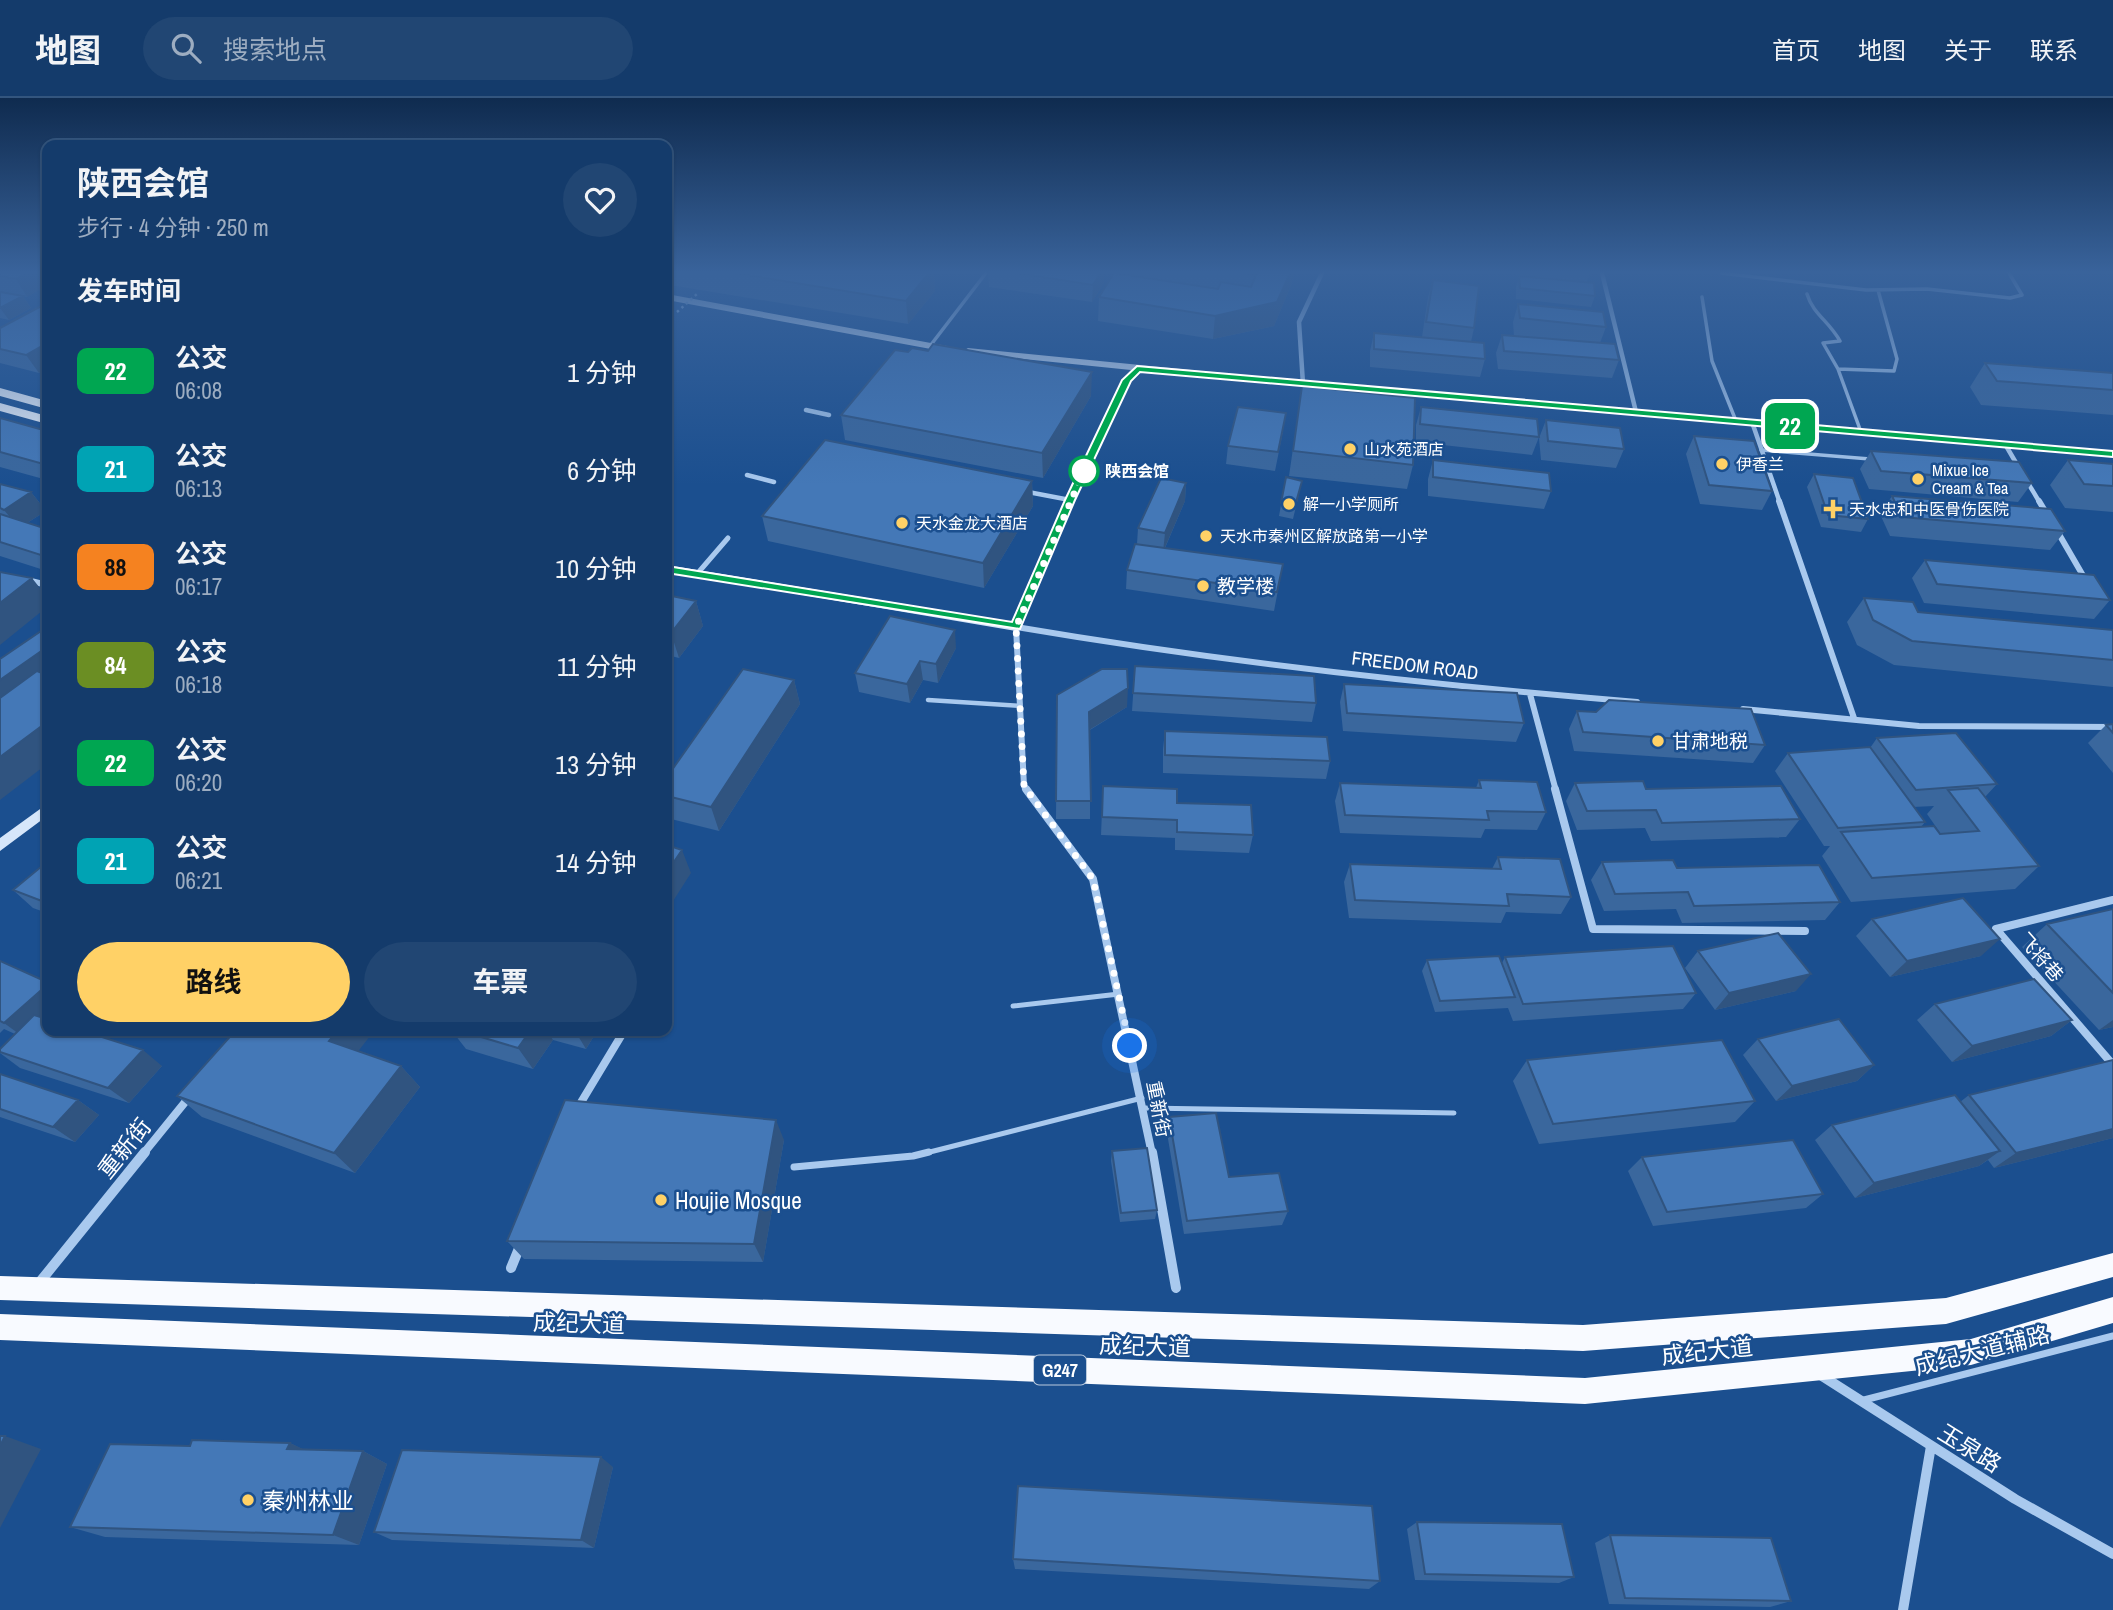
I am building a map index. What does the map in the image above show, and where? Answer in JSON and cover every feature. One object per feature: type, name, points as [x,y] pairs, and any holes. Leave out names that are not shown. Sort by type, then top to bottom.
[{"type":"highway","name":"成纪大道","points":[[0,1288],[1583,1338],[1946,1311],[2113,1265]]},
{"type":"highway","name":"成纪大道","points":[[0,1327],[1585,1391],[1971,1352],[2113,1310]]},
{"type":"main road","points":[[917,344],[1137,369],[2113,454]]},
{"type":"main road","points":[[1016,627],[1070,500],[1127,380],[1137,369]]},
{"type":"main road","points":[[0,392],[42,404]]},
{"type":"main road","points":[[0,407],[42,419]]},
{"type":"main road","name":"FREEDOM ROAD","points":[[672,570],[1016,627]]},
{"type":"main road","points":[[0,846],[42,813]]},
{"type":"street","points":[[1300,344],[1303,384]]},
{"type":"street","points":[[1619,344],[1636,412]]},
{"type":"street","points":[[806,410],[829,415]]},
{"type":"street","points":[[1752,422],[1854,718]]},
{"type":"street","points":[[2006,444],[2085,579]]},
{"type":"street","points":[[747,475],[774,482]]},
{"type":"street","points":[[1017,490],[1070,500]]},
{"type":"street","points":[[697,574],[727,538]]},
{"type":"street","points":[[24,579],[42,583]]},
{"type":"street","name":"FREEDOM ROAD","points":[[1016,627],[1131,648],[1464,689],[1651,703]]},
{"type":"street","name":"重新街","points":[[1016,627],[1024,786],[1093,879],[1142,1098],[1176,1287]]},
{"type":"street","points":[[1530,694],[1592,929],[1805,931]]},
{"type":"street","points":[[1732,709],[1919,726],[2113,727]]},
{"type":"street","name":"飞将巷","points":[[2113,900],[1996,929],[2113,1065]]},
{"type":"street","points":[[570,1124],[621,1036]]},
{"type":"street","name":"重新街","points":[[33,1289],[201,1083]]},
{"type":"street","points":[[511,1268],[526,1232]]},
{"type":"street","name":"玉泉路","points":[[1809,1368],[2014,1499],[2113,1554]]},
{"type":"street","points":[[1903,1610],[1931,1446]]},
{"type":"lane","points":[[1705,344],[1715,380],[1736,421]]},
{"type":"lane","points":[[1823,344],[1838,369],[1861,432]]},
{"type":"lane","points":[[1838,369],[1894,371],[1896,359],[1892,344]]},
{"type":"lane","points":[[1762,450],[1882,460]]},
{"type":"lane","points":[[928,700],[1020,706]]},
{"type":"lane","points":[[1013,1006],[1119,994]]},
{"type":"lane","points":[[794,1167],[913,1156],[1142,1098]]},
{"type":"lane","points":[[1144,1108],[1454,1113]]},
{"type":"lane","name":"成纪大道辅路","points":[[1861,1401],[2113,1336]]},
{"type":"building","points":[[0,344],[42,344],[26,355],[0,349]]},
{"type":"building","points":[[933,344],[1092,372],[1042,453],[841,415],[895,350],[908,352],[912,348],[928,351]]},
{"type":"building","points":[[1374,344],[1484,344],[1485,359],[1374,349]]},
{"type":"building","points":[[1503,344],[1609,344],[1615,344],[1619,360],[1504,351]]},
{"type":"building","points":[[1985,363],[2113,373],[2113,390],[1997,381]]},
{"type":"building","name":"山水苑酒店","points":[[1302,386],[1415,398],[1413,465],[1293,451]]},
{"type":"building","points":[[1238,407],[1286,413],[1278,452],[1228,446]]},
{"type":"building","points":[[1421,407],[1537,419],[1539,437],[1420,424]]},
{"type":"building","points":[[0,418],[42,430],[42,464],[0,452]]},
{"type":"building","points":[[1546,420],[1620,428],[1624,449],[1548,441]]},
{"type":"building","points":[[1694,436],[1754,441],[1772,491],[1709,485]]},
{"type":"building","name":"天水金龙大酒店","points":[[825,440],[1032,481],[983,563],[762,516]]},
{"type":"building","points":[[1871,451],[2019,462],[2032,483],[1881,471]]},
{"type":"building","points":[[1433,460],[1549,473],[1551,491],[1433,477]]},
{"type":"building","points":[[2068,460],[2113,464],[2113,486],[2084,484]]},
{"type":"building","points":[[1814,474],[1853,478],[1868,519],[1828,515]]},
{"type":"building","points":[[1286,477],[1302,481],[1295,506],[1281,503]]},
{"type":"building","points":[[1161,478],[1186,483],[1165,533],[1138,528]]},
{"type":"building","points":[[0,484],[31,492],[4,510],[0,508]]},
{"type":"building","points":[[1892,496],[2051,509],[2065,531],[1902,517]]},
{"type":"building","points":[[0,514],[42,527],[42,555],[0,542]]},
{"type":"building","points":[[1135,544],[1283,564],[1277,592],[1127,570]]},
{"type":"building","points":[[1925,560],[2094,575],[2110,600],[1937,584]]},
{"type":"building","points":[[0,572],[32,578],[0,603]]},
{"type":"building","points":[[672,596],[696,601],[672,632]]},
{"type":"building","points":[[1864,598],[1913,602],[1918,612],[2113,630],[2113,660],[1912,641],[1873,620]]},
{"type":"building","points":[[890,616],[955,630],[936,664],[920,661],[907,684],[855,673]]},
{"type":"building","points":[[42,630],[42,651],[0,680],[0,659]]},
{"type":"building","points":[[1135,666],[1314,676],[1316,703],[1133,693]]},
{"type":"building","points":[[743,669],[794,680],[711,807],[672,797],[672,770]]},
{"type":"building","points":[[1102,669],[1127,669],[1128,688],[1089,712],[1091,801],[1056,801],[1057,695]]},
{"type":"building","points":[[37,671],[42,673],[42,726],[0,757],[0,698]]},
{"type":"building","points":[[1344,684],[1517,693],[1524,723],[1347,713]]},
{"type":"building","points":[[1609,700],[1751,709],[1765,745],[1583,732],[1577,711],[1596,712]]},
{"type":"building","points":[[2113,724],[2113,733],[2106,725]]},
{"type":"building","points":[[1165,731],[1327,737],[1330,761],[1165,755]]},
{"type":"building","points":[[1956,733],[1997,784],[1916,790],[1877,738]]},
{"type":"building","points":[[1870,747],[1925,822],[1838,828],[1788,753]]},
{"type":"building","points":[[1479,780],[1537,782],[1546,812],[1487,811],[1489,820],[1345,815],[1340,783],[1481,788]]},
{"type":"building","points":[[1643,781],[1646,789],[1781,786],[1800,819],[1662,823],[1656,810],[1587,811],[1575,783]]},
{"type":"building","points":[[1103,786],[1177,789],[1177,803],[1251,805],[1253,835],[1177,832],[1177,820],[1102,817]]},
{"type":"building","points":[[1978,788],[2039,866],[1872,878],[1841,832],[1934,826],[1940,834],[1979,831],[1948,790]]},
{"type":"building","points":[[672,847],[682,850],[672,865]]},
{"type":"building","points":[[1498,857],[1560,859],[1571,897],[1507,894],[1509,906],[1355,900],[1350,864],[1501,869]]},
{"type":"building","points":[[1673,860],[1677,868],[1819,865],[1840,902],[1694,906],[1688,892],[1615,894],[1602,862]]},
{"type":"building","points":[[42,866],[42,901],[13,890]]},
{"type":"building","points":[[1963,898],[2000,939],[1907,961],[1872,919]]},
{"type":"building","points":[[2113,909],[2113,993],[2047,924]]},
{"type":"building","points":[[1778,933],[1811,974],[1729,993],[1698,951]]},
{"type":"building","points":[[1673,946],[1696,993],[1523,1004],[1505,957]]},
{"type":"building","points":[[1499,956],[1515,997],[1440,1001],[1427,960]]},
{"type":"building","points":[[0,961],[42,980],[42,989],[4,1023],[0,1021]]},
{"type":"building","points":[[2034,979],[2072,1020],[1972,1046],[1935,1004]]},
{"type":"building","points":[[34,1015],[42,1017],[42,1036],[99,1036],[143,1050],[108,1088],[0,1052]]},
{"type":"building","points":[[1839,1019],[1874,1065],[1792,1086],[1758,1039]]},
{"type":"building","points":[[231,1036],[333,1036],[329,1041],[401,1066],[334,1153],[177,1096]]},
{"type":"building","points":[[478,1036],[526,1036],[518,1048]]},
{"type":"building","points":[[1722,1040],[1755,1101],[1553,1124],[1527,1060]]},
{"type":"building","points":[[2113,1060],[2113,1129],[2016,1153],[1969,1095]]},
{"type":"building","points":[[0,1074],[78,1100],[53,1127],[0,1109]]},
{"type":"building","points":[[1955,1095],[2000,1151],[1874,1183],[1832,1125]]},
{"type":"building","name":"Houjie Mosque","points":[[565,1100],[776,1120],[754,1244],[507,1241]]},
{"type":"building","points":[[1216,1113],[1229,1177],[1279,1173],[1288,1211],[1187,1221],[1169,1117]]},
{"type":"building","points":[[1793,1140],[1823,1194],[1667,1212],[1642,1157]]},
{"type":"building","points":[[1147,1148],[1157,1210],[1121,1213],[1112,1151]]},
{"type":"building","name":"秦州林业","points":[[192,1440],[290,1443],[287,1449],[363,1451],[333,1535],[70,1527],[110,1444],[190,1446]]},
{"type":"building","points":[[402,1450],[601,1457],[581,1540],[374,1532]]},
{"type":"building","points":[[1018,1486],[1372,1506],[1380,1581],[1013,1559]]},
{"type":"building","points":[[1417,1522],[1562,1524],[1574,1577],[1425,1574]]},
{"type":"building","points":[[1610,1535],[1771,1538],[1791,1601],[1625,1598]]},
{"type":"bus line","name":"22","points":[[672,570],[1016,627],[1070,500],[1127,380],[1137,369],[2113,454]]},
{"type":"place","name":"山水苑酒店","points":[[1350,449]]},
{"type":"place","name":"伊香兰","points":[[1722,464]]},
{"type":"place","name":"陕西会馆","points":[[1084,471]]},
{"type":"place","name":"Mixue Ice Cream & Tea","points":[[1918,479]]},
{"type":"place","name":"解一小学厕所","points":[[1289,504]]},
{"type":"place","name":"天水忠和中医骨伤医院","points":[[1833,509]]},
{"type":"place","name":"天水金龙大酒店","points":[[902,523]]},
{"type":"place","name":"天水市秦州区解放路第一小学","points":[[1206,536]]},
{"type":"place","name":"教学楼","points":[[1203,586]]},
{"type":"place","name":"甘肃地税","points":[[1658,741]]},
{"type":"place","name":"Houjie Mosque","points":[[661,1200]]},
{"type":"place","name":"秦州林业","points":[[248,1500]]},
{"type":"route","points":[[1084,471],[1016,627],[1024,786],[1093,879],[1130,1046]]}]
